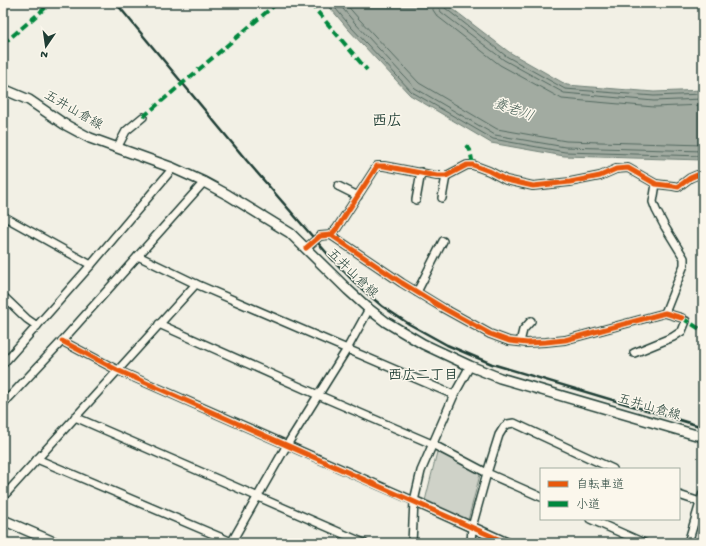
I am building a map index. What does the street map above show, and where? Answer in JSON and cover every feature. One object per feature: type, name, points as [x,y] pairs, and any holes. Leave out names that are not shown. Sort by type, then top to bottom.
[{"type":"main road","name":"五井山倉線","points":[[3,89],[29,100],[64,124],[90,138],[173,168],[204,182],[290,233],[369,309],[386,322],[423,344],[500,378],[703,437]]},
{"type":"main road","points":[[414,501],[507,543]]},
{"type":"main road","points":[[3,520],[56,543]]},
{"type":"street","points":[[116,148],[126,131],[143,117]]},
{"type":"street","points":[[306,248],[315,239],[320,236],[331,234],[337,228],[378,166],[421,172],[437,176],[446,176],[467,165],[474,165],[506,180],[534,186],[570,182],[600,176],[616,169],[628,168],[656,184],[678,187],[690,178],[697,175],[703,177]]},
{"type":"street","points":[[3,364],[173,168]]},
{"type":"street","points":[[416,200],[421,172]]},
{"type":"street","points":[[442,198],[446,176]]},
{"type":"street","points":[[3,404],[62,341],[204,182]]},
{"type":"street","points":[[656,184],[653,202],[665,227],[684,258],[684,264],[664,313]]},
{"type":"street","points":[[338,186],[358,196]]},
{"type":"street","points":[[3,216],[90,265]]},
{"type":"street","points":[[331,234],[402,283],[443,308],[490,334],[509,341],[546,342],[565,340],[664,313],[684,319],[682,331],[673,337],[634,353]]},
{"type":"street","points":[[417,292],[443,241]]},
{"type":"street","points":[[138,256],[196,284],[454,395]]},
{"type":"street","points":[[3,497],[196,284]]},
{"type":"street","points":[[3,296],[27,319],[37,326]]},
{"type":"street","points":[[37,459],[232,543],[287,445],[347,349],[369,309]]},
{"type":"street","points":[[520,342],[523,330],[530,321]]},
{"type":"street","points":[[159,324],[432,444],[487,473],[540,497]]},
{"type":"street","points":[[62,341],[118,370],[414,501]]},
{"type":"street","points":[[412,543],[414,501],[421,471],[454,395],[470,366]]},
{"type":"street","points":[[75,417],[364,543]]},
{"type":"street","points":[[471,543],[472,527],[487,473],[499,435],[508,424],[514,423],[611,468]]},
{"type":"street","points":[[688,543],[702,503],[703,494]]},
{"type":"street","points":[[680,495],[702,503]]},
{"type":"street","points":[[592,520],[644,543]]},
{"type":"shaded area","points":[[437,452],[481,471],[468,520],[425,501]]},
{"type":"water","name":"養老川","points":[[326,3],[445,3],[509,52],[567,85],[654,92],[703,90],[703,160],[564,156],[491,143],[410,95],[348,29]]},
{"type":"railway","points":[[116,3],[247,161],[332,259],[356,284],[382,306],[409,324],[447,345],[492,364],[703,427]]},
{"type":"marked path","points":[[3,44],[51,3]]},
{"type":"marked path","points":[[143,117],[277,3]]},
{"type":"marked path","points":[[310,3],[367,70]]},
{"type":"marked path","points":[[466,145],[470,150],[473,165]]},
{"type":"marked path","points":[[682,318],[703,331]]},
{"type":"cycle path","points":[[306,248],[320,236],[331,235],[377,166],[437,176],[446,176],[467,165],[473,165],[506,180],[533,186],[570,182],[600,176],[616,169],[628,168],[656,184],[678,187],[690,178],[697,175],[703,177]]},
{"type":"cycle path","points":[[331,235],[402,283],[443,308],[490,334],[509,341],[527,343],[565,340],[665,313],[682,318]]},
{"type":"cycle path","points":[[62,341],[117,370],[507,543]]},
{"type":"district","name":"西広","points":[[387,122]]},
{"type":"district","name":"西広二丁目","points":[[423,376]]}]
